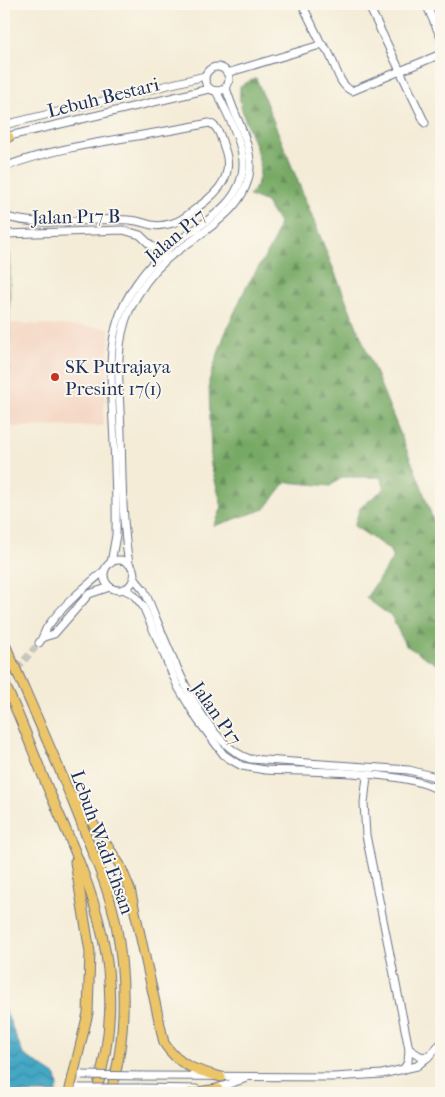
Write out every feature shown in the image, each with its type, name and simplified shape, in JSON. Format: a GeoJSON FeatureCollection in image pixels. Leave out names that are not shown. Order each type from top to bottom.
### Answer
{"type":"FeatureCollection","features":[{"type":"Feature","properties":{"kind":"main road","name":"Lebuh Wadi Ehsan"},"geometry":{"type":"LineString","coordinates":[[4,642],[66,783],[106,887],[116,923],[124,992],[118,1068],[110,1093]]}},
{"type":"Feature","properties":{"kind":"main road","name":"Lebuh Wadi Ehsan"},"geometry":{"type":"LineString","coordinates":[[4,683],[92,892],[109,962],[109,1031],[103,1068],[96,1093]]}},
{"type":"Feature","properties":{"kind":"main road"},"geometry":{"type":"LineString","coordinates":[[66,783],[120,865],[130,889],[164,1043],[174,1058],[199,1071],[221,1077]]}},
{"type":"Feature","properties":{"kind":"main road"},"geometry":{"type":"LineString","coordinates":[[69,1091],[88,1013],[90,952],[80,882],[70,836]]}},
{"type":"Feature","properties":{"kind":"main road"},"geometry":{"type":"LineString","coordinates":[[190,1093],[218,1089]]}},
{"type":"Feature","properties":{"kind":"street"},"geometry":{"type":"LineString","coordinates":[[302,4],[320,43],[327,50],[346,87],[352,91],[441,54]]}},
{"type":"Feature","properties":{"kind":"street"},"geometry":{"type":"LineString","coordinates":[[368,4],[425,123]]}},
{"type":"Feature","properties":{"kind":"street"},"geometry":{"type":"LineString","coordinates":[[426,4],[441,38]]}},
{"type":"Feature","properties":{"kind":"street"},"geometry":{"type":"LineString","coordinates":[[227,73],[229,80],[226,87],[212,90],[204,80],[209,70],[216,67],[227,73],[312,49],[320,43]]}},
{"type":"Feature","properties":{"kind":"street","name":"Lebuh Bestari"},"geometry":{"type":"LineString","coordinates":[[4,125],[205,76]]}},
{"type":"Feature","properties":{"kind":"street","name":"Jalan P17"},"geometry":{"type":"LineString","coordinates":[[129,564],[123,524],[119,370],[121,344],[129,312],[163,258],[234,207],[248,179],[250,164],[247,146],[226,87]]}},
{"type":"Feature","properties":{"kind":"street","name":"Lebuh Bestari"},"geometry":{"type":"LineString","coordinates":[[6,138],[212,90]]}},
{"type":"Feature","properties":{"kind":"street","name":"Jalan P17"},"geometry":{"type":"LineString","coordinates":[[110,563],[116,535],[117,516],[111,360],[112,343],[119,318],[130,294],[163,258],[225,206],[239,184],[242,174],[243,157],[212,90]]}},
{"type":"Feature","properties":{"kind":"street"},"geometry":{"type":"LineString","coordinates":[[4,167],[34,156],[119,137],[209,123],[216,126],[228,159],[228,174],[217,192],[185,217],[174,223],[151,227],[130,220],[23,221],[4,218]]}},
{"type":"Feature","properties":{"kind":"street"},"geometry":{"type":"LineString","coordinates":[[82,220],[82,231]]}},
{"type":"Feature","properties":{"kind":"street","name":"Jalan P17 B"},"geometry":{"type":"LineString","coordinates":[[4,234],[82,231],[133,232],[140,235],[163,258]]}},
{"type":"Feature","properties":{"kind":"street"},"geometry":{"type":"LineString","coordinates":[[120,560],[129,564],[133,576],[131,583],[123,589],[110,587],[89,594],[54,634],[42,640],[47,627],[110,563],[120,560]]}},
{"type":"Feature","properties":{"kind":"street"},"geometry":{"type":"LineString","coordinates":[[104,571],[105,580],[110,587]]}},
{"type":"Feature","properties":{"kind":"street","name":"Jalan P17"},"geometry":{"type":"LineString","coordinates":[[133,576],[144,590],[198,709],[233,751],[250,759],[409,770],[432,776],[441,782]]}},
{"type":"Feature","properties":{"kind":"street","name":"Jalan P17"},"geometry":{"type":"LineString","coordinates":[[123,589],[133,594],[143,606],[187,704],[224,755],[232,761],[254,769],[403,778],[429,784],[441,792]]}},
{"type":"Feature","properties":{"kind":"street"},"geometry":{"type":"LineString","coordinates":[[367,776],[364,804],[366,835],[409,1049],[408,1062],[403,1070]]}},
{"type":"Feature","properties":{"kind":"street"},"geometry":{"type":"LineString","coordinates":[[429,784],[432,776]]}},
{"type":"Feature","properties":{"kind":"street"},"geometry":{"type":"LineString","coordinates":[[73,1075],[248,1078],[334,1077],[382,1074],[417,1066],[428,1058],[441,1043]]}},
{"type":"Feature","properties":{"kind":"street"},"geometry":{"type":"LineString","coordinates":[[409,1049],[420,1056],[428,1058]]}},
{"type":"Feature","properties":{"kind":"street"},"geometry":{"type":"LineString","coordinates":[[69,1091],[139,1088],[218,1089],[248,1078]]}},
{"type":"Feature","properties":{"kind":"shaded area","name":"SK Putrajaya Presint 17(1)"},"geometry":{"type":"Polygon","coordinates":[[[4,252],[10,253],[11,323],[110,328],[103,426],[4,427],[4,252]]]}},
{"type":"Feature","properties":{"kind":"green space"},"geometry":{"type":"Polygon","coordinates":[[[256,78],[421,485],[441,543],[441,667],[405,645],[392,617],[366,598],[393,558],[389,549],[354,526],[360,508],[385,488],[380,477],[343,477],[330,486],[286,482],[265,509],[214,526],[222,507],[211,465],[209,381],[224,336],[246,287],[273,244],[279,223],[265,201],[249,196],[257,185],[260,174],[256,150],[243,113],[240,86],[256,78]]]}},
{"type":"Feature","properties":{"kind":"green space"},"geometry":{"type":"Polygon","coordinates":[[[4,252],[10,253],[9,380],[4,380],[4,252]]]}},
{"type":"Feature","properties":{"kind":"water"},"geometry":{"type":"Polygon","coordinates":[[[4,1007],[23,1054],[56,1076],[58,1086],[56,1093],[4,1093],[4,1007]]]}},
{"type":"Feature","properties":{"kind":"tunnel"},"geometry":{"type":"LineString","coordinates":[[4,684],[39,643]]}},
{"type":"Feature","properties":{"kind":"place","name":"SK Putrajaya Presint 17(1)"},"geometry":{"type":"Point","coordinates":[55,377]}}]}
